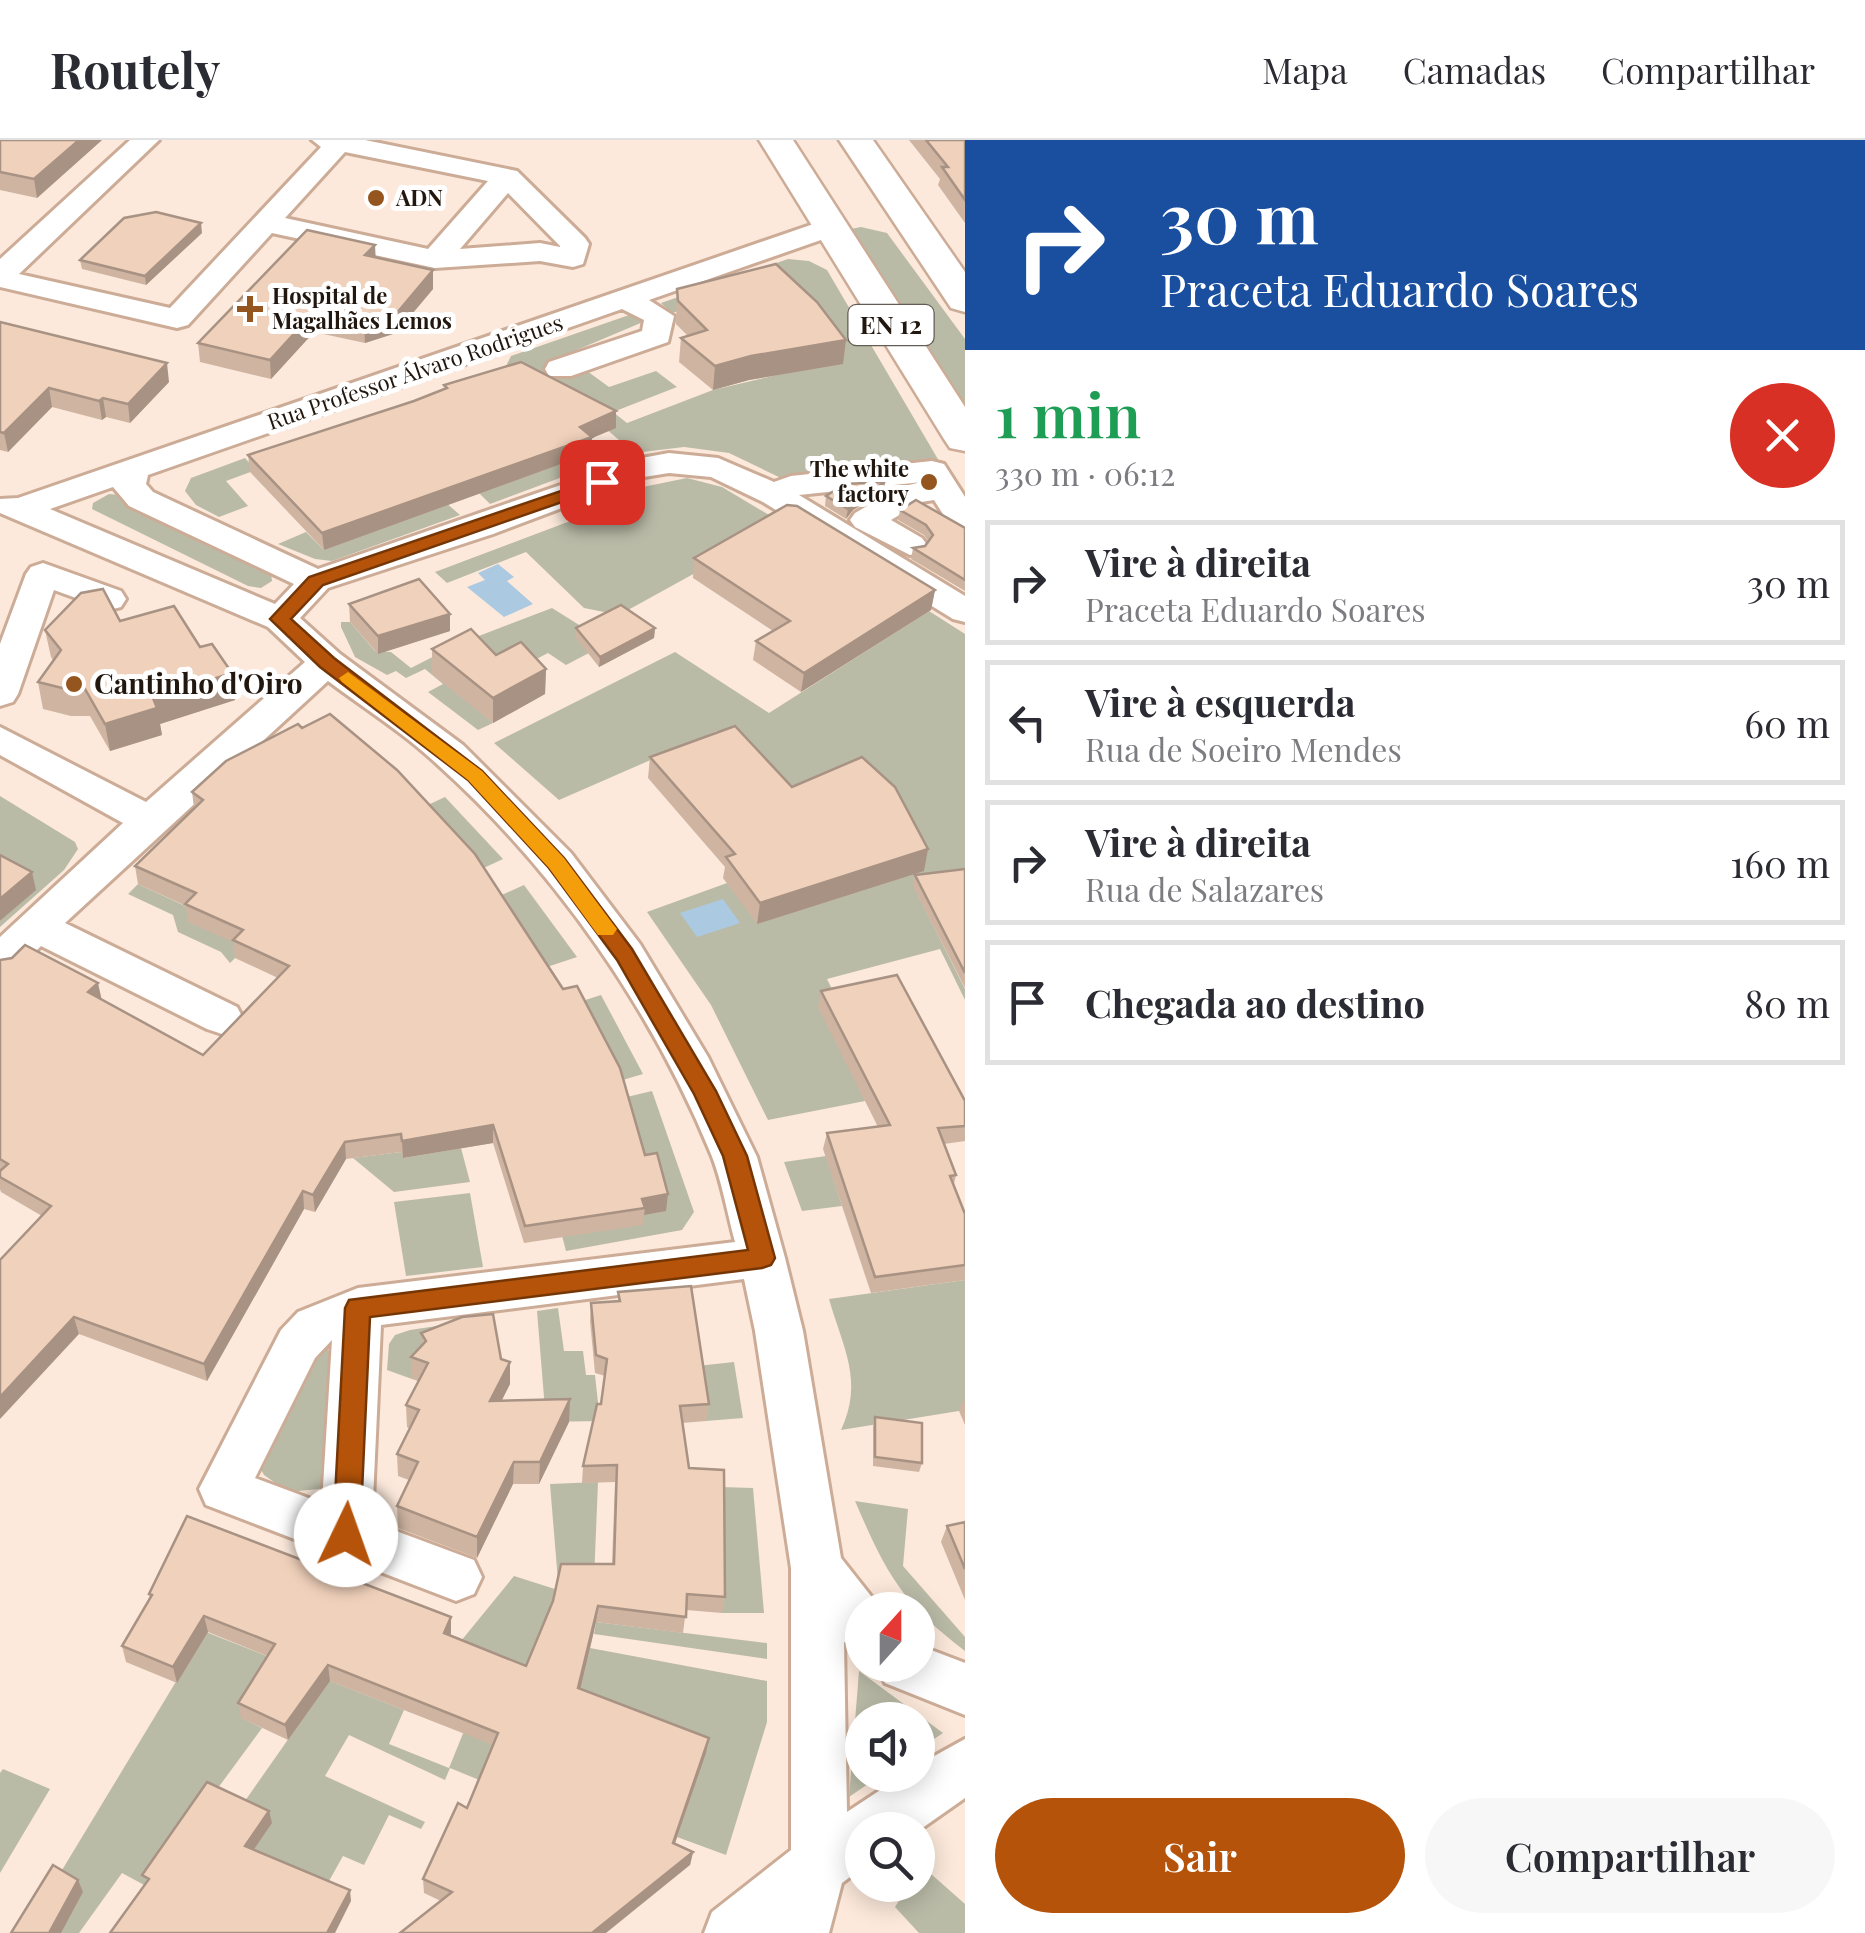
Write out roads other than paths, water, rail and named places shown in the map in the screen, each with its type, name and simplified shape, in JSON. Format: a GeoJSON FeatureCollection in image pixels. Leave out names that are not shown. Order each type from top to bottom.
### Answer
{"type":"FeatureCollection","features":[{"type":"Feature","properties":{"kind":"main road","name":"EN 12"},"geometry":{"type":"LineString","coordinates":[[776,140],[828,228],[965,439]]}},
{"type":"Feature","properties":{"kind":"main road","name":"EN 12"},"geometry":{"type":"LineString","coordinates":[[856,140],[965,300]]}},
{"type":"Feature","properties":{"kind":"main road"},"geometry":{"type":"LineString","coordinates":[[828,228],[853,222],[914,226]]}},
{"type":"Feature","properties":{"kind":"street"},"geometry":{"type":"LineString","coordinates":[[0,277],[146,140]]}},
{"type":"Feature","properties":{"kind":"street"},"geometry":{"type":"LineString","coordinates":[[0,277],[178,318],[266,223],[332,141],[507,177],[576,244],[573,258],[540,252],[435,259],[266,223]]}},
{"type":"Feature","properties":{"kind":"street"},"geometry":{"type":"LineString","coordinates":[[435,259],[507,177]]}},
{"type":"Feature","properties":{"kind":"street","name":"Rua Professor Álvaro Rodrigues"},"geometry":{"type":"LineString","coordinates":[[10,506],[132,471],[828,228]]}},
{"type":"Feature","properties":{"kind":"street"},"geometry":{"type":"LineString","coordinates":[[560,369],[656,336],[658,316],[624,300]]}},
{"type":"Feature","properties":{"kind":"street"},"geometry":{"type":"LineString","coordinates":[[280,619],[316,581],[669,462],[718,468],[965,577]]}},
{"type":"Feature","properties":{"kind":"street"},"geometry":{"type":"LineString","coordinates":[[775,494],[791,486],[846,489],[932,470],[957,511]]}},
{"type":"Feature","properties":{"kind":"street"},"geometry":{"type":"LineString","coordinates":[[132,471],[129,486],[141,499],[221,540],[316,581]]}},
{"type":"Feature","properties":{"kind":"street"},"geometry":{"type":"LineString","coordinates":[[957,511],[912,494],[867,520],[899,545],[965,611]]}},
{"type":"Feature","properties":{"kind":"street"},"geometry":{"type":"LineString","coordinates":[[10,506],[280,619],[327,662],[475,776],[557,863],[616,943],[693,1069],[735,1156],[762,1258],[779,1332],[818,1568],[841,1848],[800,1933]]}},
{"type":"Feature","properties":{"kind":"street"},"geometry":{"type":"LineString","coordinates":[[899,545],[957,511]]}},
{"type":"Feature","properties":{"kind":"street"},"geometry":{"type":"LineString","coordinates":[[0,694],[44,574],[109,599]]}},
{"type":"Feature","properties":{"kind":"street"},"geometry":{"type":"LineString","coordinates":[[0,962],[148,821],[327,662]]}},
{"type":"Feature","properties":{"kind":"street"},"geometry":{"type":"LineString","coordinates":[[0,739],[148,821]]}},
{"type":"Feature","properties":{"kind":"street"},"geometry":{"type":"LineString","coordinates":[[37,927],[222,1018]]}},
{"type":"Feature","properties":{"kind":"street"},"geometry":{"type":"LineString","coordinates":[[456,1576],[224,1489],[298,1344],[316,1326],[358,1308],[762,1258]]}},
{"type":"Feature","properties":{"kind":"street"},"geometry":{"type":"LineString","coordinates":[[346,1535],[358,1308]]}},
{"type":"Feature","properties":{"kind":"street"},"geometry":{"type":"LineString","coordinates":[[818,1568],[845,1602]]}},
{"type":"Feature","properties":{"kind":"street"},"geometry":{"type":"LineString","coordinates":[[935,1677],[965,1688]]}},
{"type":"Feature","properties":{"kind":"street"},"geometry":{"type":"LineString","coordinates":[[896,1812],[965,1766]]}},
{"type":"Feature","properties":{"kind":"street"},"geometry":{"type":"LineString","coordinates":[[733,1933],[841,1848]]}},
{"type":"Feature","properties":{"kind":"water"},"geometry":{"type":"Polygon","coordinates":[[[498,564],[514,577],[507,581],[533,604],[504,617],[467,587],[485,580],[478,573],[498,564]]]}},
{"type":"Feature","properties":{"kind":"water"},"geometry":{"type":"Polygon","coordinates":[[[723,899],[740,923],[697,937],[680,913],[723,899]]]}},
{"type":"Feature","properties":{"kind":"place","name":"ADN"},"geometry":{"type":"Point","coordinates":[376,198]}},
{"type":"Feature","properties":{"kind":"place","name":"Hospital de Magalhães Lemos"},"geometry":{"type":"Point","coordinates":[250,309]}},
{"type":"Feature","properties":{"kind":"place","name":"The white factory"},"geometry":{"type":"Point","coordinates":[929,482]}},
{"type":"Feature","properties":{"kind":"place","name":"Cantinho d'Oiro"},"geometry":{"type":"Point","coordinates":[74,684]}}]}
